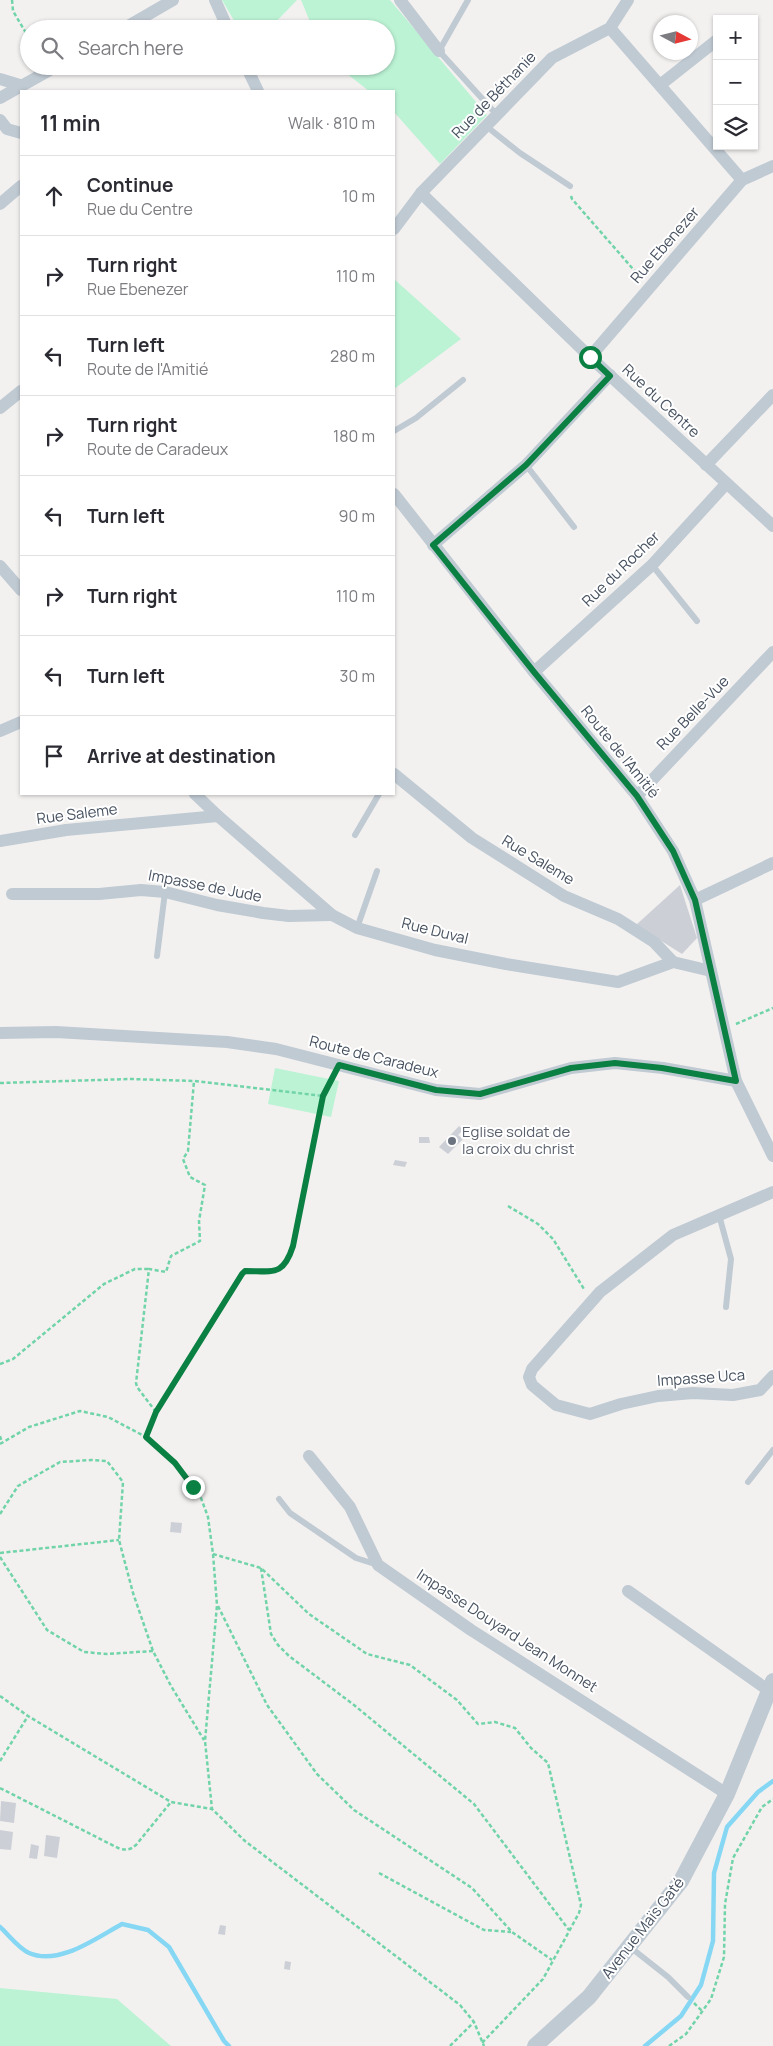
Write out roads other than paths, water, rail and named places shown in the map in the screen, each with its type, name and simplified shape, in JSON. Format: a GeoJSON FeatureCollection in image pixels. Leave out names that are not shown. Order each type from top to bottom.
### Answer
{"type":"FeatureCollection","features":[{"type":"Feature","properties":{"kind":"street"},"geometry":{"type":"LineString","coordinates":[[139,20],[173,0]]}},
{"type":"Feature","properties":{"kind":"street"},"geometry":{"type":"LineString","coordinates":[[215,0],[224,20]]}},
{"type":"Feature","properties":{"kind":"street"},"geometry":{"type":"LineString","coordinates":[[400,0],[439,51]]}},
{"type":"Feature","properties":{"kind":"street","name":"Rue de Béthanie"},"geometry":{"type":"LineString","coordinates":[[395,228],[421,193],[552,58],[610,28],[628,0]]}},
{"type":"Feature","properties":{"kind":"street"},"geometry":{"type":"LineString","coordinates":[[610,28],[742,180]]}},
{"type":"Feature","properties":{"kind":"street"},"geometry":{"type":"LineString","coordinates":[[660,85],[713,43]]}},
{"type":"Feature","properties":{"kind":"street"},"geometry":{"type":"LineString","coordinates":[[0,98],[39,75]]}},
{"type":"Feature","properties":{"kind":"street"},"geometry":{"type":"LineString","coordinates":[[250,75],[258,90]]}},
{"type":"Feature","properties":{"kind":"street"},"geometry":{"type":"LineString","coordinates":[[0,79],[20,85]]}},
{"type":"Feature","properties":{"kind":"street"},"geometry":{"type":"LineString","coordinates":[[0,120],[7,128],[20,133]]}},
{"type":"Feature","properties":{"kind":"street","name":"Rue Ebenezer"},"geometry":{"type":"LineString","coordinates":[[590,357],[742,180],[773,166]]}},
{"type":"Feature","properties":{"kind":"street"},"geometry":{"type":"LineString","coordinates":[[0,204],[20,187]]}},
{"type":"Feature","properties":{"kind":"street","name":"Rue du Centre"},"geometry":{"type":"LineString","coordinates":[[421,193],[610,376],[773,526]]}},
{"type":"Feature","properties":{"kind":"street"},"geometry":{"type":"LineString","coordinates":[[433,545],[526,465],[610,376]]}},
{"type":"Feature","properties":{"kind":"street"},"geometry":{"type":"LineString","coordinates":[[0,408],[20,392]]}},
{"type":"Feature","properties":{"kind":"street"},"geometry":{"type":"LineString","coordinates":[[706,465],[773,395]]}},
{"type":"Feature","properties":{"kind":"street","name":"Rue du Rocher"},"geometry":{"type":"LineString","coordinates":[[534,672],[652,565],[726,484]]}},
{"type":"Feature","properties":{"kind":"street","name":"Route de l'Amitié"},"geometry":{"type":"LineString","coordinates":[[395,495],[534,672],[637,796],[673,851],[695,900],[726,1029],[736,1081],[773,1156]]}},
{"type":"Feature","properties":{"kind":"street"},"geometry":{"type":"LineString","coordinates":[[0,566],[20,589]]}},
{"type":"Feature","properties":{"kind":"street","name":"Rue Belle-Vue"},"geometry":{"type":"LineString","coordinates":[[637,796],[773,652]]}},
{"type":"Feature","properties":{"kind":"street"},"geometry":{"type":"LineString","coordinates":[[0,731],[20,722]]}},
{"type":"Feature","properties":{"kind":"street","name":"Rue Saleme"},"geometry":{"type":"LineString","coordinates":[[395,775],[472,838],[564,896],[618,919],[654,942],[673,962]]}},
{"type":"Feature","properties":{"kind":"street","name":"Rue Duval"},"geometry":{"type":"LineString","coordinates":[[196,795],[332,915],[357,928],[435,950],[506,964],[618,982],[673,962]]}},
{"type":"Feature","properties":{"kind":"street","name":"Rue Saleme"},"geometry":{"type":"LineString","coordinates":[[0,841],[66,830],[218,816]]}},
{"type":"Feature","properties":{"kind":"street"},"geometry":{"type":"LineString","coordinates":[[695,900],[773,863]]}},
{"type":"Feature","properties":{"kind":"street","name":"Impasse de Jude"},"geometry":{"type":"LineString","coordinates":[[12,894],[99,894],[141,890],[165,892],[217,905],[263,913],[289,916],[332,915]]}},
{"type":"Feature","properties":{"kind":"street"},"geometry":{"type":"LineString","coordinates":[[673,962],[711,971]]}},
{"type":"Feature","properties":{"kind":"street","name":"Route de Caradeux"},"geometry":{"type":"LineString","coordinates":[[0,1033],[56,1032],[227,1042],[276,1049],[436,1090],[480,1094],[571,1068],[615,1063],[662,1068],[736,1081]]}},
{"type":"Feature","properties":{"kind":"street"},"geometry":{"type":"LineString","coordinates":[[719,1214],[773,1192]]}},
{"type":"Feature","properties":{"kind":"street","name":"Impasse Uca"},"geometry":{"type":"LineString","coordinates":[[719,1214],[673,1235],[592,1300],[532,1370],[529,1377],[532,1385],[556,1405],[590,1414],[621,1404],[658,1396],[693,1393],[733,1395],[760,1390],[773,1376]]}},
{"type":"Feature","properties":{"kind":"street","name":"Impasse Douyard Jean Monnet"},"geometry":{"type":"LineString","coordinates":[[308,1456],[350,1507],[378,1565],[471,1630],[727,1794]]}},
{"type":"Feature","properties":{"kind":"street"},"geometry":{"type":"LineString","coordinates":[[628,1592],[770,1686]]}},
{"type":"Feature","properties":{"kind":"street","name":"Avenue Maïs Gaté"},"geometry":{"type":"LineString","coordinates":[[536,2046],[589,1997],[681,1880],[727,1794],[770,1686]]}},
{"type":"Feature","properties":{"kind":"lane"},"geometry":{"type":"LineString","coordinates":[[468,0],[439,51],[497,115]]}},
{"type":"Feature","properties":{"kind":"lane"},"geometry":{"type":"LineString","coordinates":[[486,126],[520,153],[570,186]]}},
{"type":"Feature","properties":{"kind":"lane"},"geometry":{"type":"LineString","coordinates":[[395,430],[416,418],[463,380]]}},
{"type":"Feature","properties":{"kind":"lane"},"geometry":{"type":"LineString","coordinates":[[526,465],[574,527]]}},
{"type":"Feature","properties":{"kind":"lane"},"geometry":{"type":"LineString","coordinates":[[652,565],[697,621]]}},
{"type":"Feature","properties":{"kind":"lane"},"geometry":{"type":"LineString","coordinates":[[355,835],[378,795]]}},
{"type":"Feature","properties":{"kind":"lane"},"geometry":{"type":"LineString","coordinates":[[357,928],[377,871]]}},
{"type":"Feature","properties":{"kind":"lane"},"geometry":{"type":"LineString","coordinates":[[157,956],[165,892]]}},
{"type":"Feature","properties":{"kind":"lane"},"geometry":{"type":"LineString","coordinates":[[719,1214],[731,1259],[726,1307]]}},
{"type":"Feature","properties":{"kind":"lane"},"geometry":{"type":"LineString","coordinates":[[748,1482],[773,1450]]}},
{"type":"Feature","properties":{"kind":"lane"},"geometry":{"type":"LineString","coordinates":[[279,1499],[290,1513],[356,1558],[378,1565]]}},
{"type":"Feature","properties":{"kind":"lane"},"geometry":{"type":"LineString","coordinates":[[629,1946],[668,1976],[688,1997]]}},
{"type":"Feature","properties":{"kind":"waterway"},"geometry":{"type":"LineString","coordinates":[[645,2046],[681,2016],[701,1985],[713,1941],[714,1873],[727,1827],[758,1792],[773,1781]]}},
{"type":"Feature","properties":{"kind":"waterway"},"geometry":{"type":"LineString","coordinates":[[0,1927],[25,1951],[41,1956],[53,1956],[77,1949],[122,1924],[148,1930],[169,1947],[224,2041],[229,2046]]}},
{"type":"Feature","properties":{"kind":"place","name":"Eglise soldat de la croix du christ"},"geometry":{"type":"Point","coordinates":[452,1141]}}]}
